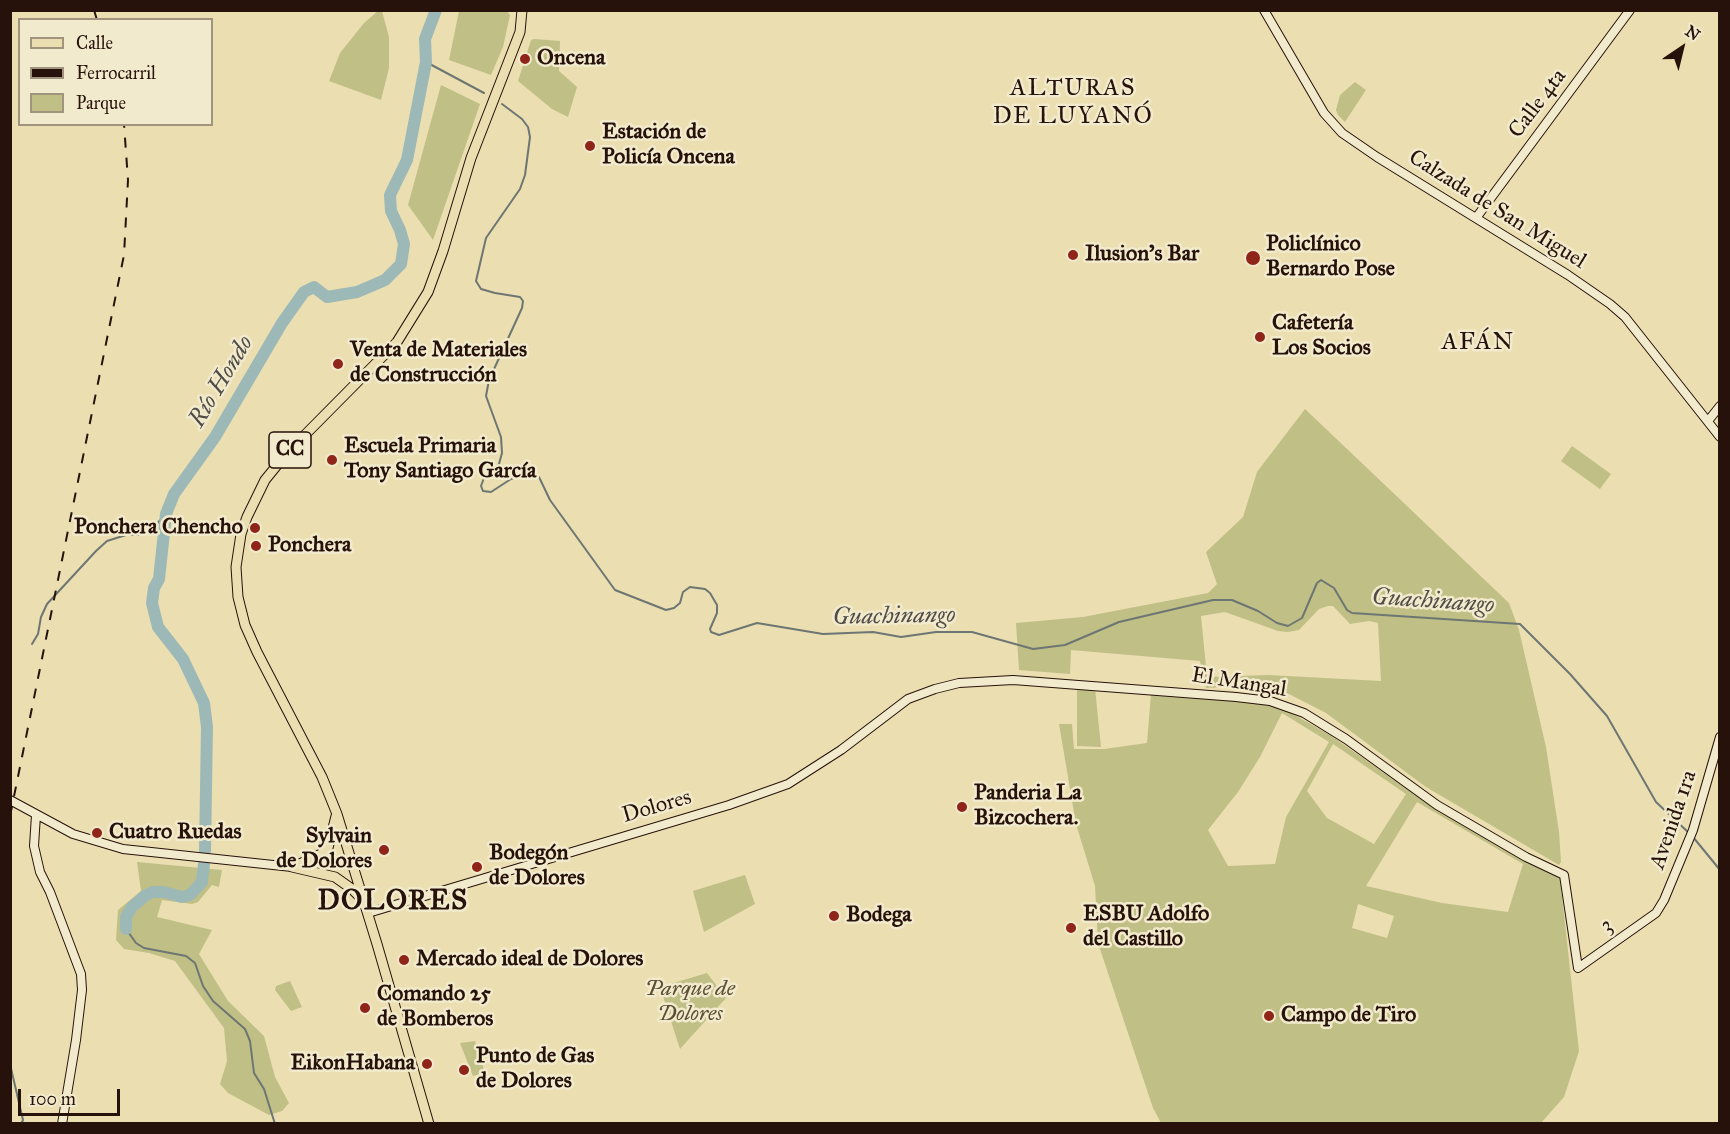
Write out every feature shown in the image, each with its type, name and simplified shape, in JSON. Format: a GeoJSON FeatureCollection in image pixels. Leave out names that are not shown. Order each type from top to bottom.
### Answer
{"type":"FeatureCollection","features":[{"type":"Feature","properties":{"kind":"main road","name":"CC"},"geometry":{"type":"LineString","coordinates":[[429,1124],[337,814],[322,777],[245,625],[236,579],[241,534],[251,505],[265,480],[287,453],[397,342],[428,292],[488,111],[520,32],[522,10]]}},
{"type":"Feature","properties":{"kind":"main road"},"geometry":{"type":"LineString","coordinates":[[292,867],[321,854],[328,848],[337,814]]}},
{"type":"Feature","properties":{"kind":"main road"},"geometry":{"type":"LineString","coordinates":[[292,867],[334,877],[352,889],[364,901]]}},
{"type":"Feature","properties":{"kind":"street","name":"Calzada de San Miguel"},"geometry":{"type":"LineString","coordinates":[[1264,10],[1324,113],[1342,133],[1377,157],[1582,283],[1610,304],[1625,317],[1719,437]]}},
{"type":"Feature","properties":{"kind":"street","name":"Calle 4ta"},"geometry":{"type":"LineString","coordinates":[[1476,218],[1630,10]]}},
{"type":"Feature","properties":{"kind":"street"},"geometry":{"type":"LineString","coordinates":[[1708,421],[1719,406]]}},
{"type":"Feature","properties":{"kind":"street","name":"El Mangal"},"geometry":{"type":"LineString","coordinates":[[934,689],[959,683],[1013,680],[1270,701],[1304,713],[1346,739],[1437,805],[1526,857],[1564,876],[1578,968]]}},
{"type":"Feature","properties":{"kind":"street","name":"Dolores"},"geometry":{"type":"LineString","coordinates":[[368,913],[729,805],[788,784],[841,750],[908,699],[934,689]]}},
{"type":"Feature","properties":{"kind":"street","name":"Avenida 1ra"},"geometry":{"type":"LineString","coordinates":[[1656,913],[1664,900],[1693,830],[1719,737]]}},
{"type":"Feature","properties":{"kind":"street"},"geometry":{"type":"LineString","coordinates":[[10,800],[74,834],[123,849],[292,867],[351,858]]}},
{"type":"Feature","properties":{"kind":"street"},"geometry":{"type":"LineString","coordinates":[[36,815],[34,846],[40,872],[54,902],[81,974],[82,990],[76,1040],[62,1124]]}},
{"type":"Feature","properties":{"kind":"street","name":"3"},"geometry":{"type":"LineString","coordinates":[[1578,968],[1656,913]]}},
{"type":"Feature","properties":{"kind":"green space"},"geometry":{"type":"Polygon","coordinates":[[[378,11],[382,11],[389,37],[389,68],[381,100],[329,81],[340,53],[364,23],[378,11]]]}},
{"type":"Feature","properties":{"kind":"green space"},"geometry":{"type":"Polygon","coordinates":[[[459,11],[507,11],[510,15],[503,47],[491,75],[449,60],[459,11]]]}},
{"type":"Feature","properties":{"kind":"green space"},"geometry":{"type":"Polygon","coordinates":[[[531,40],[560,41],[559,71],[577,87],[568,117],[552,109],[518,81],[531,40]]]}},
{"type":"Feature","properties":{"kind":"green space"},"geometry":{"type":"Polygon","coordinates":[[[1355,82],[1366,90],[1345,122],[1336,110],[1340,95],[1355,82]]]}},
{"type":"Feature","properties":{"kind":"green space"},"geometry":{"type":"Polygon","coordinates":[[[441,85],[480,104],[433,240],[408,205],[441,85]]]}},
{"type":"Feature","properties":{"kind":"green space"},"geometry":{"type":"Polygon","coordinates":[[[1305,409],[1509,603],[1519,630],[1546,747],[1559,832],[1561,862],[1559,865],[1426,787],[1326,713],[1289,694],[1251,686],[1206,688],[1200,661],[1071,650],[1070,674],[1019,670],[1016,623],[1083,617],[1208,593],[1217,584],[1206,552],[1243,517],[1257,472],[1305,409]],[[1333,606],[1319,609],[1299,630],[1288,632],[1278,631],[1225,612],[1201,616],[1207,677],[1268,675],[1381,681],[1378,623],[1369,621],[1350,624],[1333,606]]]}},
{"type":"Feature","properties":{"kind":"green space"},"geometry":{"type":"Polygon","coordinates":[[[1572,446],[1611,474],[1600,489],[1561,461],[1572,446]]]}},
{"type":"Feature","properties":{"kind":"green space"},"geometry":{"type":"Polygon","coordinates":[[[1077,686],[1095,688],[1101,747],[1077,746],[1077,686]]]}},
{"type":"Feature","properties":{"kind":"green space"},"geometry":{"type":"Polygon","coordinates":[[[1151,694],[1237,697],[1284,709],[1330,735],[1437,810],[1560,878],[1579,1051],[1564,1097],[1541,1123],[1161,1123],[1153,1108],[1098,943],[1095,886],[1076,824],[1059,724],[1072,724],[1074,749],[1104,749],[1147,743],[1151,694]],[[1282,713],[1260,757],[1238,792],[1208,830],[1228,866],[1275,864],[1286,817],[1329,742],[1282,713]],[[1333,744],[1307,791],[1327,818],[1374,844],[1406,794],[1333,744]],[[1417,802],[1366,886],[1442,903],[1508,912],[1523,864],[1417,802]],[[1358,904],[1352,928],[1387,938],[1394,916],[1358,904]]]}},
{"type":"Feature","properties":{"kind":"green space"},"geometry":{"type":"Polygon","coordinates":[[[137,862],[222,870],[219,887],[212,885],[198,902],[192,904],[162,900],[157,917],[212,930],[199,954],[228,1001],[264,1036],[275,1077],[289,1103],[282,1111],[269,1115],[228,1093],[220,1084],[227,1061],[224,1028],[175,961],[149,953],[124,949],[116,940],[118,910],[141,891],[137,862]]]}},
{"type":"Feature","properties":{"kind":"green space"},"geometry":{"type":"Polygon","coordinates":[[[745,875],[755,904],[704,932],[693,891],[745,875]]]}},
{"type":"Feature","properties":{"kind":"green space","name":"Parque de Dolores"},"geometry":{"type":"Polygon","coordinates":[[[707,973],[726,998],[680,1049],[660,987],[707,973]]]}},
{"type":"Feature","properties":{"kind":"green space"},"geometry":{"type":"Polygon","coordinates":[[[290,981],[302,1007],[291,1011],[275,990],[276,986],[290,981]]]}},
{"type":"Feature","properties":{"kind":"green space"},"geometry":{"type":"Polygon","coordinates":[[[475,1041],[485,1073],[473,1076],[460,1043],[475,1041]]]}},
{"type":"Feature","properties":{"kind":"waterway","name":"Río Hondo"},"geometry":{"type":"LineString","coordinates":[[205,851],[207,727],[204,703],[183,659],[158,627],[152,603],[154,588],[159,579],[166,514],[174,494],[215,437],[282,323],[304,292],[314,287],[327,297],[357,292],[385,280],[401,264],[404,244],[391,211],[390,195],[407,160],[426,62],[425,39],[436,10]]}},
{"type":"Feature","properties":{"kind":"waterway","name":"Guachinango"},"geometry":{"type":"LineString","coordinates":[[426,62],[484,93]]}},
{"type":"Feature","properties":{"kind":"waterway","name":"Guachinango"},"geometry":{"type":"LineString","coordinates":[[502,104],[522,119],[528,127],[530,137],[525,175],[520,189],[486,238],[476,281],[481,289],[520,297],[523,301],[522,308],[489,380],[486,396],[501,437],[502,453],[499,464],[492,473],[484,478],[481,486],[483,491],[491,492],[511,479],[528,472],[534,473],[539,477],[550,500],[615,590],[666,610],[680,603],[683,592],[690,587],[705,589],[717,605],[717,613],[710,629],[711,632],[719,635],[757,623],[823,634],[873,632],[901,637],[936,632],[972,632],[1033,649],[1065,645],[1119,622],[1213,600],[1232,600],[1258,611],[1277,623],[1288,626],[1302,618],[1317,583],[1321,580],[1334,588],[1347,610],[1352,613],[1520,624],[1570,674],[1607,716],[1656,802],[1689,833]]}},
{"type":"Feature","properties":{"kind":"waterway"},"geometry":{"type":"LineString","coordinates":[[32,644],[38,634],[41,617],[47,604],[96,551],[107,541],[151,530],[166,514]]}},
{"type":"Feature","properties":{"kind":"waterway","name":"Guachinango"},"geometry":{"type":"LineString","coordinates":[[1693,837],[1720,870]]}},
{"type":"Feature","properties":{"kind":"waterway","name":"Río Hondo"},"geometry":{"type":"LineString","coordinates":[[126,929],[126,917],[132,907],[146,895],[153,892],[164,892],[182,897],[190,895],[202,882],[204,864]]}},
{"type":"Feature","properties":{"kind":"waterway","name":"Río Hondo"},"geometry":{"type":"LineString","coordinates":[[126,929],[136,943],[144,948],[186,956],[195,963],[203,986],[213,1001],[245,1029],[250,1041],[254,1073],[264,1089],[275,1124]]}},
{"type":"Feature","properties":{"kind":"waterway"},"geometry":{"type":"LineString","coordinates":[[10,1064],[23,1120],[21,1124]]}},
{"type":"Feature","properties":{"kind":"railway"},"geometry":{"type":"LineString","coordinates":[[94,10],[96,18]]}},
{"type":"Feature","properties":{"kind":"railway"},"geometry":{"type":"LineString","coordinates":[[10,816],[124,255],[128,180],[124,126]]}},
{"type":"Feature","properties":{"kind":"place","name":"Oncena"},"geometry":{"type":"Point","coordinates":[525,59]}},
{"type":"Feature","properties":{"kind":"place","name":"Estación de Policía Oncena"},"geometry":{"type":"Point","coordinates":[590,146]}},
{"type":"Feature","properties":{"kind":"place","name":"Ilusion's Bar"},"geometry":{"type":"Point","coordinates":[1073,255]}},
{"type":"Feature","properties":{"kind":"place","name":"Policlínico Bernardo Pose"},"geometry":{"type":"Point","coordinates":[1253,258]}},
{"type":"Feature","properties":{"kind":"place","name":"Cafetería Los Socios"},"geometry":{"type":"Point","coordinates":[1260,337]}},
{"type":"Feature","properties":{"kind":"place","name":"Venta de Materiales de Construcción"},"geometry":{"type":"Point","coordinates":[338,364]}},
{"type":"Feature","properties":{"kind":"place","name":"Escuela Primaria Tony Santiago García"},"geometry":{"type":"Point","coordinates":[332,460]}},
{"type":"Feature","properties":{"kind":"place","name":"Ponchera Chencho"},"geometry":{"type":"Point","coordinates":[255,528]}},
{"type":"Feature","properties":{"kind":"place","name":"Ponchera"},"geometry":{"type":"Point","coordinates":[256,546]}},
{"type":"Feature","properties":{"kind":"place","name":"Panderia La Bizcochera."},"geometry":{"type":"Point","coordinates":[962,807]}},
{"type":"Feature","properties":{"kind":"place","name":"Cuatro Ruedas"},"geometry":{"type":"Point","coordinates":[97,833]}},
{"type":"Feature","properties":{"kind":"place","name":"Sylvain de Dolores"},"geometry":{"type":"Point","coordinates":[384,850]}},
{"type":"Feature","properties":{"kind":"place","name":"Bodegón de Dolores"},"geometry":{"type":"Point","coordinates":[477,867]}},
{"type":"Feature","properties":{"kind":"place","name":"Bodega"},"geometry":{"type":"Point","coordinates":[834,916]}},
{"type":"Feature","properties":{"kind":"place","name":"ESBU Adolfo del Castillo"},"geometry":{"type":"Point","coordinates":[1071,928]}},
{"type":"Feature","properties":{"kind":"place","name":"Mercado ideal de Dolores"},"geometry":{"type":"Point","coordinates":[404,960]}},
{"type":"Feature","properties":{"kind":"place","name":"Comando 25 de Bomberos"},"geometry":{"type":"Point","coordinates":[365,1008]}},
{"type":"Feature","properties":{"kind":"place","name":"Campo de Tiro"},"geometry":{"type":"Point","coordinates":[1269,1016]}},
{"type":"Feature","properties":{"kind":"place","name":"EikonHabana"},"geometry":{"type":"Point","coordinates":[427,1064]}},
{"type":"Feature","properties":{"kind":"place","name":"Punto de Gas de Dolores"},"geometry":{"type":"Point","coordinates":[464,1070]}},
{"type":"Feature","properties":{"kind":"district","name":"ALTURAS DE LUYANÓ"},"geometry":{"type":"Point","coordinates":[1073,103]}},
{"type":"Feature","properties":{"kind":"district","name":"AFÁN"},"geometry":{"type":"Point","coordinates":[1478,343]}},
{"type":"Feature","properties":{"kind":"district","name":"DOLORES"},"geometry":{"type":"Point","coordinates":[393,902]}}]}
